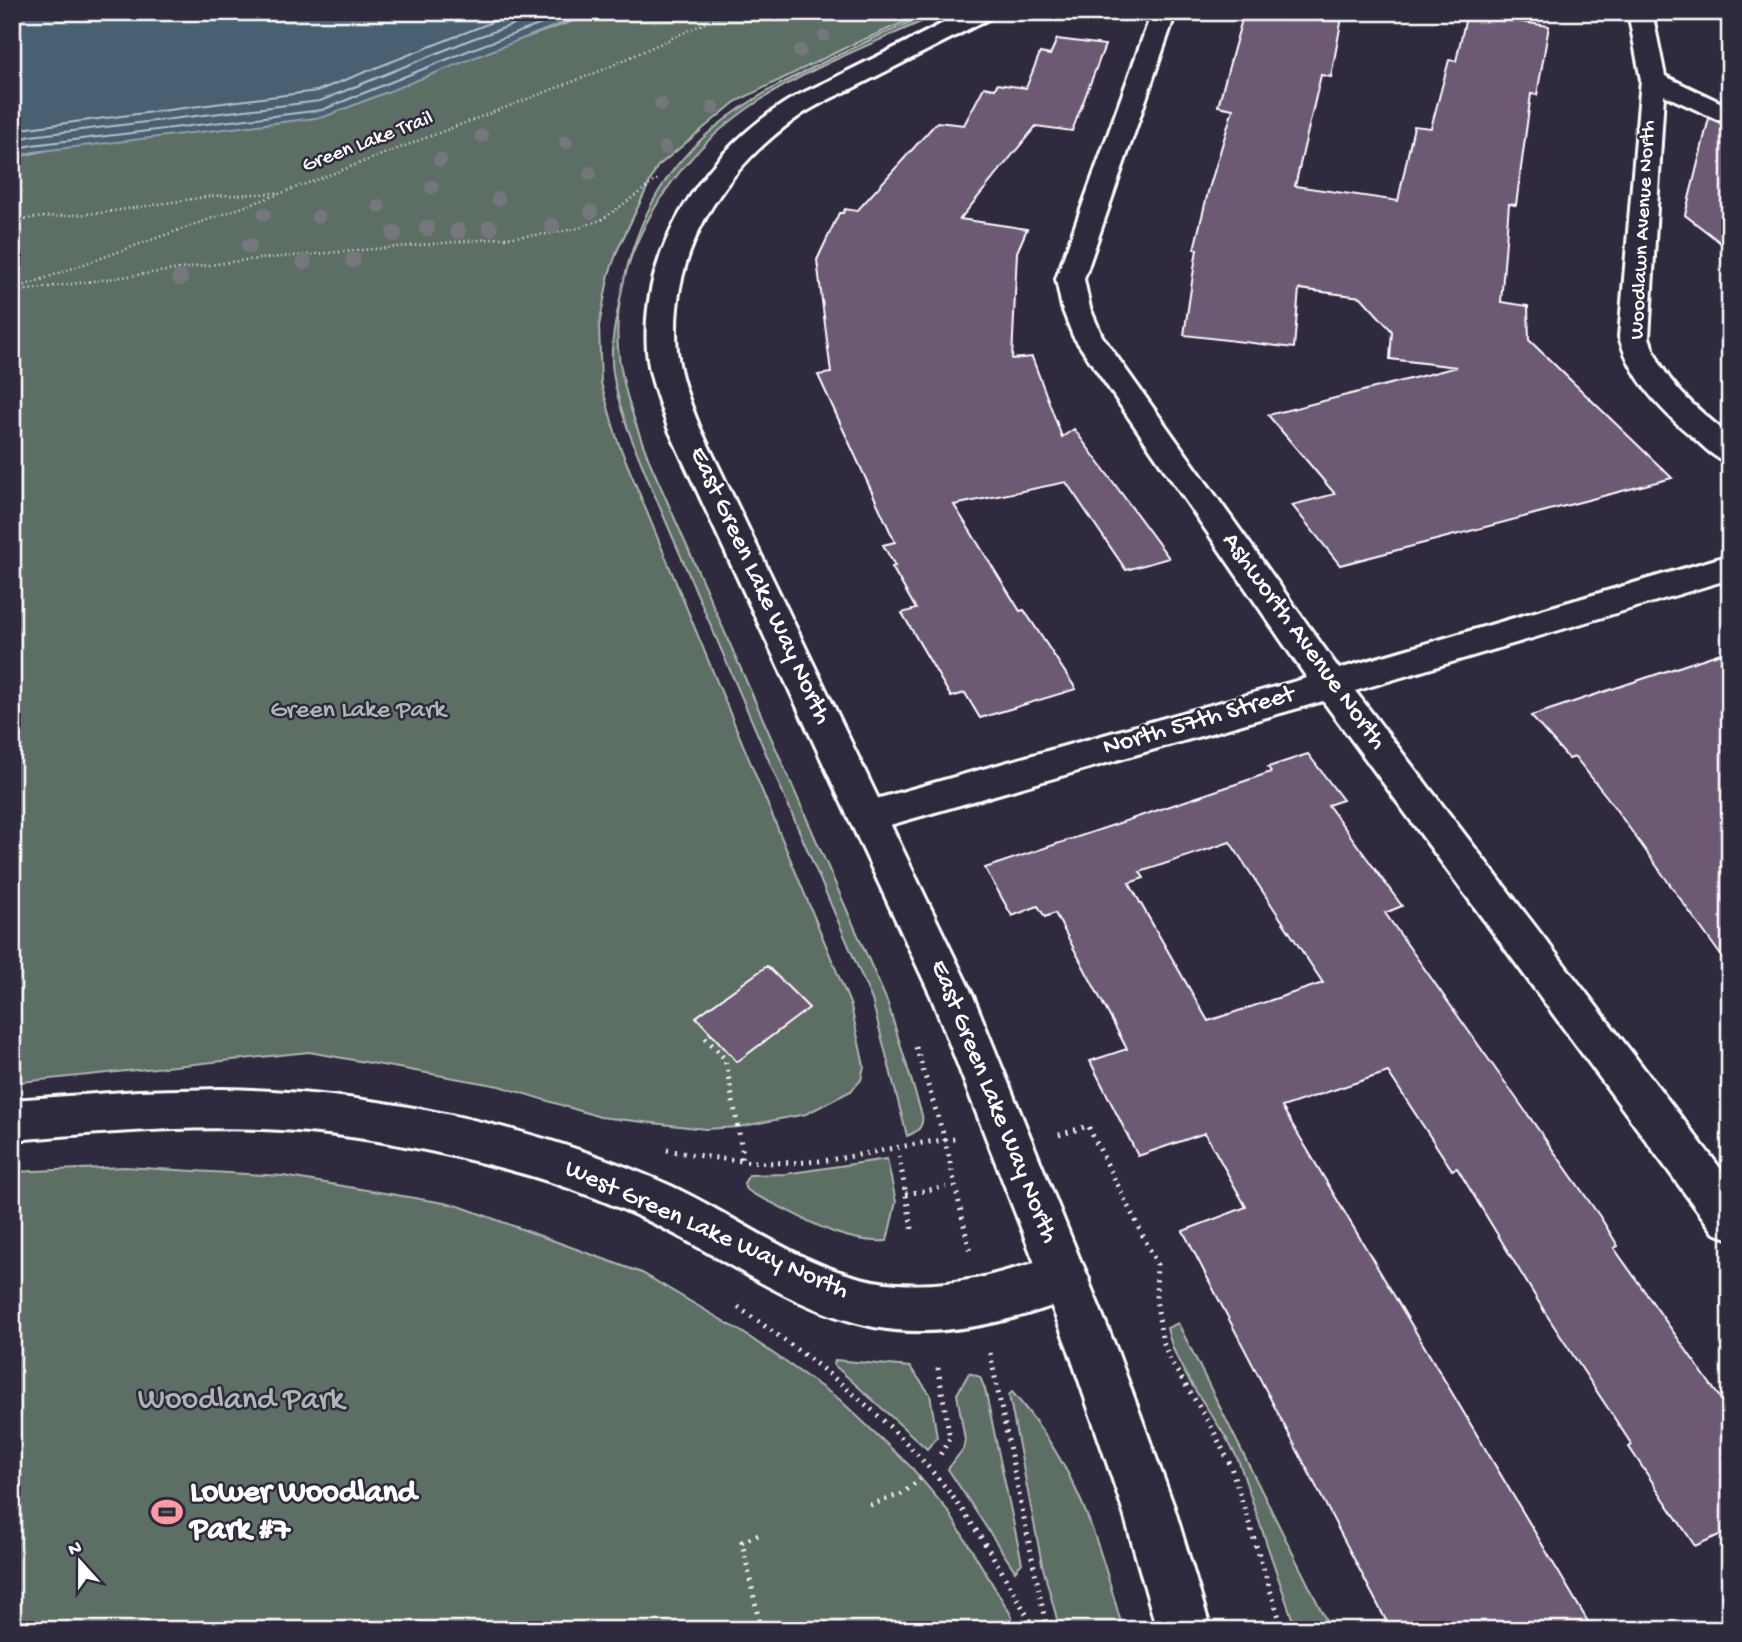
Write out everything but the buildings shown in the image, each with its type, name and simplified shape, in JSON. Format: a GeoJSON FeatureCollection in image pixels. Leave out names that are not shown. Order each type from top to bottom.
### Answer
{"type":"FeatureCollection","features":[{"type":"Feature","properties":{"kind":"street","name":"East Green Lake Way North"},"geometry":{"type":"LineString","coordinates":[[984,12],[818,95],[766,128],[745,146],[708,187],[674,252],[663,299],[662,349],[666,376],[681,419],[952,996],[1065,1279],[1148,1507],[1184,1630]]}},
{"type":"Feature","properties":{"kind":"street","name":"Ashworth Avenue North"},"geometry":{"type":"LineString","coordinates":[[1164,12],[1070,279],[1076,308],[1088,336],[1331,685],[1730,1218]]}},
{"type":"Feature","properties":{"kind":"street","name":"Woodlawn Avenue North"},"geometry":{"type":"LineString","coordinates":[[1640,12],[1653,79],[1634,337],[1637,351],[1653,381],[1730,453]]}},
{"type":"Feature","properties":{"kind":"street"},"geometry":{"type":"LineString","coordinates":[[1653,79],[1730,117]]}},
{"type":"Feature","properties":{"kind":"street","name":"North 57th Street"},"geometry":{"type":"LineString","coordinates":[[869,816],[1331,685],[1730,567]]}},
{"type":"Feature","properties":{"kind":"street","name":"West Green Lake Way North"},"geometry":{"type":"LineString","coordinates":[[12,1120],[175,1110],[261,1110],[349,1116],[507,1149],[566,1168],[696,1221],[755,1256],[830,1291],[877,1304],[928,1308],[980,1302],[1065,1279]]}},
{"type":"Feature","properties":{"kind":"path","name":"Green Lake Trail"},"geometry":{"type":"LineString","coordinates":[[12,291],[282,193],[598,72],[729,12]]}},
{"type":"Feature","properties":{"kind":"path"},"geometry":{"type":"LineString","coordinates":[[12,291],[246,260],[548,234],[579,228],[603,219],[658,180]]}},
{"type":"Feature","properties":{"kind":"path"},"geometry":{"type":"LineString","coordinates":[[12,223],[32,218],[100,213],[212,196],[282,193]]}},
{"type":"Feature","properties":{"kind":"path"},"geometry":{"type":"LineString","coordinates":[[711,1033],[705,1037],[725,1059],[742,1149],[741,1162]]}},
{"type":"Feature","properties":{"kind":"path"},"geometry":{"type":"LineString","coordinates":[[1066,1134],[1088,1126],[1157,1264],[1156,1298],[1162,1338],[1170,1360],[1210,1424],[1230,1464],[1283,1630]]}},
{"type":"Feature","properties":{"kind":"path"},"geometry":{"type":"LineString","coordinates":[[660,1148],[741,1162],[785,1164],[829,1160],[944,1140],[962,1211]]}},
{"type":"Feature","properties":{"kind":"path"},"geometry":{"type":"LineString","coordinates":[[899,1156],[913,1234]]}},
{"type":"Feature","properties":{"kind":"path"},"geometry":{"type":"LineString","coordinates":[[906,1194],[946,1187]]}},
{"type":"Feature","properties":{"kind":"path"},"geometry":{"type":"LineString","coordinates":[[728,1301],[797,1349],[849,1392],[929,1468],[962,1511],[1035,1630]]}},
{"type":"Feature","properties":{"kind":"path"},"geometry":{"type":"LineString","coordinates":[[937,1458],[950,1438],[938,1368]]}},
{"type":"Feature","properties":{"kind":"path"},"geometry":{"type":"LineString","coordinates":[[995,1379],[1047,1630]]}},
{"type":"Feature","properties":{"kind":"path"},"geometry":{"type":"LineString","coordinates":[[870,1506],[902,1494],[919,1479]]}},
{"type":"Feature","properties":{"kind":"path"},"geometry":{"type":"LineString","coordinates":[[758,1535],[742,1542],[761,1630]]}},
{"type":"Feature","properties":{"kind":"green space","name":"Green Lake Park"},"geometry":{"type":"Polygon","coordinates":[[[590,12],[943,12],[793,81],[747,109],[720,130],[672,182],[652,212],[636,244],[625,277],[641,227],[655,198],[672,172],[715,127],[773,88],[921,15],[851,45],[735,102],[657,167],[618,249],[609,274],[599,326],[601,383],[618,442],[851,1006],[864,1066],[861,1080],[851,1091],[806,1114],[739,1127],[705,1129],[600,1117],[499,1086],[309,1052],[12,1083],[12,158],[478,54],[573,21],[590,12]]]}},
{"type":"Feature","properties":{"kind":"green space"},"geometry":{"type":"Polygon","coordinates":[[[624,280],[618,313],[618,348],[634,419],[649,460],[887,1001],[922,1115],[919,1128],[907,1136],[872,1000],[624,418],[613,373],[612,343],[624,280]]]}},
{"type":"Feature","properties":{"kind":"green space"},"geometry":{"type":"Polygon","coordinates":[[[887,1159],[896,1202],[887,1241],[851,1238],[818,1226],[753,1194],[745,1188],[744,1183],[749,1175],[785,1174],[887,1159]]]}},
{"type":"Feature","properties":{"kind":"green space","name":"Woodland Park"},"geometry":{"type":"Polygon","coordinates":[[[125,1167],[283,1176],[456,1205],[642,1273],[742,1332],[839,1399],[912,1468],[948,1511],[1010,1613],[1016,1630],[12,1630],[12,1172],[125,1167]]]}},
{"type":"Feature","properties":{"kind":"green space"},"geometry":{"type":"Polygon","coordinates":[[[1178,1323],[1331,1630],[1296,1630],[1239,1462],[1189,1380],[1172,1346],[1167,1328],[1178,1323]]]}},
{"type":"Feature","properties":{"kind":"green space"},"geometry":{"type":"Polygon","coordinates":[[[835,1360],[910,1367],[930,1394],[937,1437],[927,1449],[834,1365],[835,1360]]]}},
{"type":"Feature","properties":{"kind":"green space"},"geometry":{"type":"Polygon","coordinates":[[[969,1373],[980,1377],[985,1389],[1022,1563],[1015,1571],[948,1469],[963,1449],[965,1440],[957,1394],[969,1373]]]}},
{"type":"Feature","properties":{"kind":"green space"},"geometry":{"type":"Polygon","coordinates":[[[1012,1392],[1053,1447],[1069,1475],[1094,1533],[1123,1630],[1060,1630],[1042,1564],[1009,1395],[1012,1392]]]}},
{"type":"Feature","properties":{"kind":"water"},"geometry":{"type":"Polygon","coordinates":[[[12,12],[590,12],[324,117],[33,152],[12,158],[12,12]]]}},
{"type":"Feature","properties":{"kind":"place","name":"Lower Woodland Park #7"},"geometry":{"type":"Point","coordinates":[167,1512]}}]}
